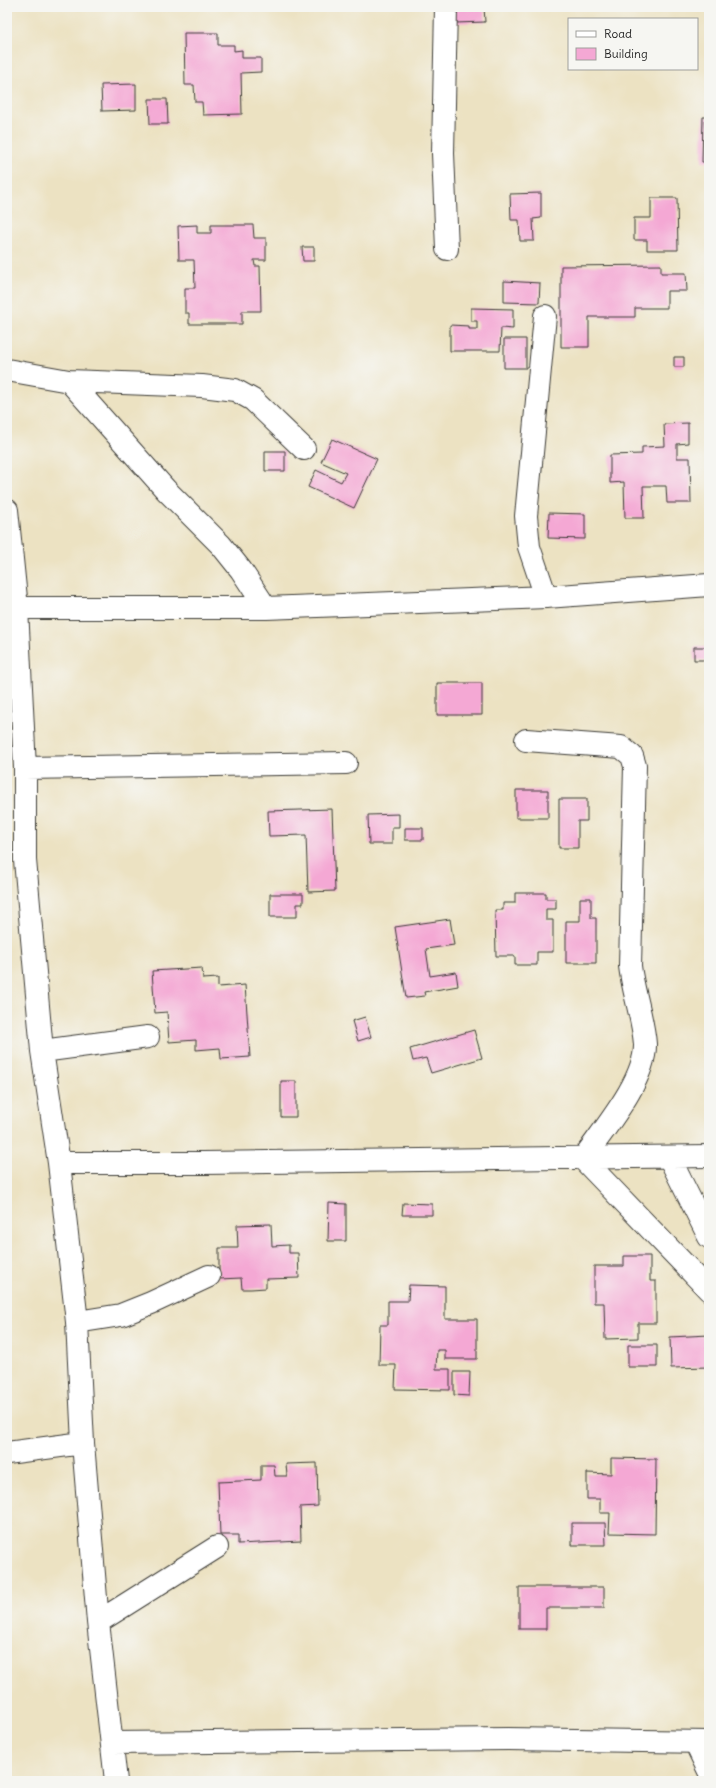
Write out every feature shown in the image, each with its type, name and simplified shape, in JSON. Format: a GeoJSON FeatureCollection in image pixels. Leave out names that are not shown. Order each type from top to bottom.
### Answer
{"type":"FeatureCollection","features":[{"type":"Feature","properties":{"kind":"street"},"geometry":{"type":"LineString","coordinates":[[446,7],[443,153],[447,249]]}},
{"type":"Feature","properties":{"kind":"street"},"geometry":{"type":"LineString","coordinates":[[545,316],[526,516],[529,547],[546,597]]}},
{"type":"Feature","properties":{"kind":"street"},"geometry":{"type":"LineString","coordinates":[[7,370],[69,381],[202,386],[235,390],[253,400],[304,449]]}},
{"type":"Feature","properties":{"kind":"street"},"geometry":{"type":"LineString","coordinates":[[69,381],[166,490],[221,545],[241,570],[266,608]]}},
{"type":"Feature","properties":{"kind":"street"},"geometry":{"type":"LineString","coordinates":[[7,510],[17,608],[25,768],[16,861],[59,1163],[77,1322],[83,1443],[98,1622],[116,1781]]}},
{"type":"Feature","properties":{"kind":"street"},"geometry":{"type":"LineString","coordinates":[[17,608],[266,608],[546,597],[709,585]]}},
{"type":"Feature","properties":{"kind":"street"},"geometry":{"type":"LineString","coordinates":[[526,740],[621,747],[632,756],[635,766],[630,966],[644,1044],[644,1059],[640,1072],[630,1091],[583,1159]]}},
{"type":"Feature","properties":{"kind":"street"},"geometry":{"type":"LineString","coordinates":[[25,768],[346,763]]}},
{"type":"Feature","properties":{"kind":"street"},"geometry":{"type":"LineString","coordinates":[[42,1051],[148,1037]]}},
{"type":"Feature","properties":{"kind":"street"},"geometry":{"type":"LineString","coordinates":[[59,1163],[583,1159],[709,1156]]}},
{"type":"Feature","properties":{"kind":"street"},"geometry":{"type":"LineString","coordinates":[[669,1157],[709,1237]]}},
{"type":"Feature","properties":{"kind":"street"},"geometry":{"type":"LineString","coordinates":[[583,1159],[709,1290]]}},
{"type":"Feature","properties":{"kind":"street"},"geometry":{"type":"LineString","coordinates":[[77,1322],[121,1315],[209,1276]]}},
{"type":"Feature","properties":{"kind":"street"},"geometry":{"type":"LineString","coordinates":[[7,1453],[83,1443]]}},
{"type":"Feature","properties":{"kind":"street"},"geometry":{"type":"LineString","coordinates":[[98,1622],[217,1547]]}},
{"type":"Feature","properties":{"kind":"street"},"geometry":{"type":"LineString","coordinates":[[112,1743],[508,1739],[702,1742],[709,1770]]}},
{"type":"Feature","properties":{"kind":"building"},"geometry":{"type":"Polygon","coordinates":[[[454,7],[484,7],[485,22],[455,23],[454,7]]]}},
{"type":"Feature","properties":{"kind":"building"},"geometry":{"type":"Polygon","coordinates":[[[184,33],[218,33],[218,45],[234,45],[234,51],[242,50],[242,58],[261,58],[261,72],[241,73],[242,114],[203,115],[202,102],[195,102],[194,85],[185,85],[184,33]]]}},
{"type":"Feature","properties":{"kind":"building"},"geometry":{"type":"Polygon","coordinates":[[[136,84],[136,110],[102,111],[101,85],[136,84]]]}},
{"type":"Feature","properties":{"kind":"building"},"geometry":{"type":"Polygon","coordinates":[[[149,99],[167,99],[168,124],[150,124],[149,99]]]}},
{"type":"Feature","properties":{"kind":"building"},"geometry":{"type":"Polygon","coordinates":[[[703,117],[709,117],[709,162],[702,162],[703,117]]]}},
{"type":"Feature","properties":{"kind":"building"},"geometry":{"type":"Polygon","coordinates":[[[541,193],[541,218],[533,219],[534,241],[520,241],[519,220],[511,220],[510,194],[541,193]]]}},
{"type":"Feature","properties":{"kind":"building"},"geometry":{"type":"Polygon","coordinates":[[[651,198],[677,198],[678,250],[647,250],[647,240],[634,240],[634,218],[651,218],[651,198]]]}},
{"type":"Feature","properties":{"kind":"building"},"geometry":{"type":"Polygon","coordinates":[[[197,225],[197,233],[211,233],[211,225],[253,225],[254,238],[266,238],[266,260],[254,260],[255,266],[260,266],[261,311],[242,311],[242,324],[189,324],[189,313],[185,313],[185,288],[195,288],[194,260],[179,260],[178,226],[197,225]]]}},
{"type":"Feature","properties":{"kind":"building"},"geometry":{"type":"Polygon","coordinates":[[[302,247],[314,247],[314,261],[303,261],[302,247]]]}},
{"type":"Feature","properties":{"kind":"building"},"geometry":{"type":"Polygon","coordinates":[[[661,265],[661,273],[686,273],[687,291],[667,291],[667,308],[635,308],[635,317],[589,317],[589,347],[561,347],[561,266],[661,265]]]}},
{"type":"Feature","properties":{"kind":"building"},"geometry":{"type":"Polygon","coordinates":[[[504,281],[540,283],[539,303],[504,302],[504,281]]]}},
{"type":"Feature","properties":{"kind":"building"},"geometry":{"type":"Polygon","coordinates":[[[471,308],[513,309],[513,329],[501,328],[500,351],[450,351],[450,325],[469,326],[469,329],[477,329],[477,321],[471,321],[471,308]]]}},
{"type":"Feature","properties":{"kind":"building"},"geometry":{"type":"Polygon","coordinates":[[[504,339],[526,339],[526,368],[504,368],[504,339]]]}},
{"type":"Feature","properties":{"kind":"building"},"geometry":{"type":"Polygon","coordinates":[[[674,357],[684,357],[684,367],[674,367],[674,357]]]}},
{"type":"Feature","properties":{"kind":"building"},"geometry":{"type":"Polygon","coordinates":[[[688,423],[688,443],[677,444],[677,458],[690,458],[691,503],[667,503],[666,486],[643,486],[644,518],[625,518],[624,482],[610,483],[610,455],[642,454],[642,447],[665,446],[664,424],[688,423]]]}},
{"type":"Feature","properties":{"kind":"building"},"geometry":{"type":"Polygon","coordinates":[[[332,439],[377,459],[354,508],[308,487],[316,470],[341,482],[346,473],[321,462],[332,439]]]}},
{"type":"Feature","properties":{"kind":"building"},"geometry":{"type":"Polygon","coordinates":[[[265,451],[285,451],[285,471],[265,471],[265,451]]]}},
{"type":"Feature","properties":{"kind":"building"},"geometry":{"type":"Polygon","coordinates":[[[549,513],[585,514],[585,539],[548,538],[549,513]]]}},
{"type":"Feature","properties":{"kind":"building"},"geometry":{"type":"Polygon","coordinates":[[[694,647],[709,647],[709,660],[694,660],[694,647]]]}},
{"type":"Feature","properties":{"kind":"building"},"geometry":{"type":"Polygon","coordinates":[[[437,683],[482,683],[482,715],[437,715],[437,683]]]}},
{"type":"Feature","properties":{"kind":"building"},"geometry":{"type":"Polygon","coordinates":[[[516,790],[548,790],[548,818],[516,818],[516,790]]]}},
{"type":"Feature","properties":{"kind":"building"},"geometry":{"type":"Polygon","coordinates":[[[559,799],[587,799],[587,821],[578,821],[578,848],[559,848],[559,799]]]}},
{"type":"Feature","properties":{"kind":"building"},"geometry":{"type":"Polygon","coordinates":[[[332,809],[335,891],[308,892],[306,835],[269,836],[268,811],[332,809]]]}},
{"type":"Feature","properties":{"kind":"building"},"geometry":{"type":"Polygon","coordinates":[[[399,814],[399,827],[392,827],[392,844],[369,844],[368,815],[399,814]]]}},
{"type":"Feature","properties":{"kind":"building"},"geometry":{"type":"Polygon","coordinates":[[[405,828],[423,828],[423,840],[405,840],[405,828]]]}},
{"type":"Feature","properties":{"kind":"building"},"geometry":{"type":"Polygon","coordinates":[[[515,893],[546,893],[546,899],[556,899],[556,909],[546,909],[546,920],[553,920],[553,952],[537,952],[537,965],[515,965],[515,956],[496,956],[495,910],[503,910],[503,903],[515,903],[515,893]]]}},
{"type":"Feature","properties":{"kind":"building"},"geometry":{"type":"Polygon","coordinates":[[[270,894],[303,894],[303,904],[297,904],[297,917],[270,917],[270,894]]]}},
{"type":"Feature","properties":{"kind":"building"},"geometry":{"type":"Polygon","coordinates":[[[580,898],[591,898],[591,918],[596,918],[596,963],[566,963],[566,921],[580,921],[580,898]]]}},
{"type":"Feature","properties":{"kind":"building"},"geometry":{"type":"Polygon","coordinates":[[[450,919],[454,945],[426,949],[430,976],[456,972],[458,986],[424,992],[425,996],[406,998],[395,927],[450,919]]]}},
{"type":"Feature","properties":{"kind":"building"},"geometry":{"type":"Polygon","coordinates":[[[202,968],[203,979],[218,978],[218,987],[245,985],[250,1057],[221,1059],[220,1048],[196,1050],[196,1040],[169,1042],[167,1012],[155,1013],[152,971],[202,968]]]}},
{"type":"Feature","properties":{"kind":"building"},"geometry":{"type":"Polygon","coordinates":[[[365,1017],[371,1037],[358,1041],[352,1021],[365,1017]]]}},
{"type":"Feature","properties":{"kind":"building"},"geometry":{"type":"Polygon","coordinates":[[[474,1030],[482,1058],[431,1073],[426,1058],[413,1061],[410,1049],[474,1030]]]}},
{"type":"Feature","properties":{"kind":"building"},"geometry":{"type":"Polygon","coordinates":[[[281,1081],[296,1081],[296,1117],[281,1117],[281,1081]]]}},
{"type":"Feature","properties":{"kind":"building"},"geometry":{"type":"Polygon","coordinates":[[[329,1203],[346,1204],[346,1241],[328,1241],[329,1203]]]}},
{"type":"Feature","properties":{"kind":"building"},"geometry":{"type":"Polygon","coordinates":[[[403,1203],[432,1204],[432,1215],[402,1215],[403,1203]]]}},
{"type":"Feature","properties":{"kind":"building"},"geometry":{"type":"Polygon","coordinates":[[[271,1224],[272,1246],[289,1245],[289,1253],[298,1253],[299,1278],[266,1279],[266,1288],[251,1289],[242,1289],[241,1278],[219,1279],[219,1248],[238,1248],[237,1225],[271,1224]]]}},
{"type":"Feature","properties":{"kind":"building"},"geometry":{"type":"Polygon","coordinates":[[[624,1256],[650,1256],[650,1281],[656,1281],[656,1323],[638,1323],[638,1338],[605,1339],[604,1303],[594,1303],[594,1266],[624,1266],[624,1256]]]}},
{"type":"Feature","properties":{"kind":"building"},"geometry":{"type":"Polygon","coordinates":[[[409,1285],[445,1286],[445,1319],[477,1319],[477,1359],[445,1359],[445,1350],[437,1350],[436,1369],[450,1369],[450,1390],[395,1389],[396,1365],[379,1365],[380,1325],[388,1325],[388,1301],[408,1301],[409,1285]]]}},
{"type":"Feature","properties":{"kind":"building"},"geometry":{"type":"Polygon","coordinates":[[[709,1335],[709,1367],[671,1368],[670,1337],[709,1335]]]}},
{"type":"Feature","properties":{"kind":"building"},"geometry":{"type":"Polygon","coordinates":[[[628,1345],[657,1345],[657,1367],[628,1367],[628,1345]]]}},
{"type":"Feature","properties":{"kind":"building"},"geometry":{"type":"Polygon","coordinates":[[[454,1372],[470,1372],[469,1396],[454,1395],[454,1372]]]}},
{"type":"Feature","properties":{"kind":"building"},"geometry":{"type":"Polygon","coordinates":[[[611,1458],[656,1459],[655,1534],[609,1533],[610,1513],[600,1513],[600,1499],[587,1499],[587,1473],[611,1474],[611,1458]]]}},
{"type":"Feature","properties":{"kind":"building"},"geometry":{"type":"Polygon","coordinates":[[[317,1463],[318,1506],[300,1507],[301,1541],[238,1544],[238,1535],[220,1535],[218,1482],[261,1480],[261,1465],[274,1465],[275,1476],[287,1476],[286,1464],[317,1463]]]}},
{"type":"Feature","properties":{"kind":"building"},"geometry":{"type":"Polygon","coordinates":[[[572,1523],[605,1523],[606,1545],[572,1545],[572,1523]]]}},
{"type":"Feature","properties":{"kind":"building"},"geometry":{"type":"Polygon","coordinates":[[[519,1587],[604,1587],[604,1608],[546,1608],[546,1629],[519,1629],[519,1587]]]}}]}
